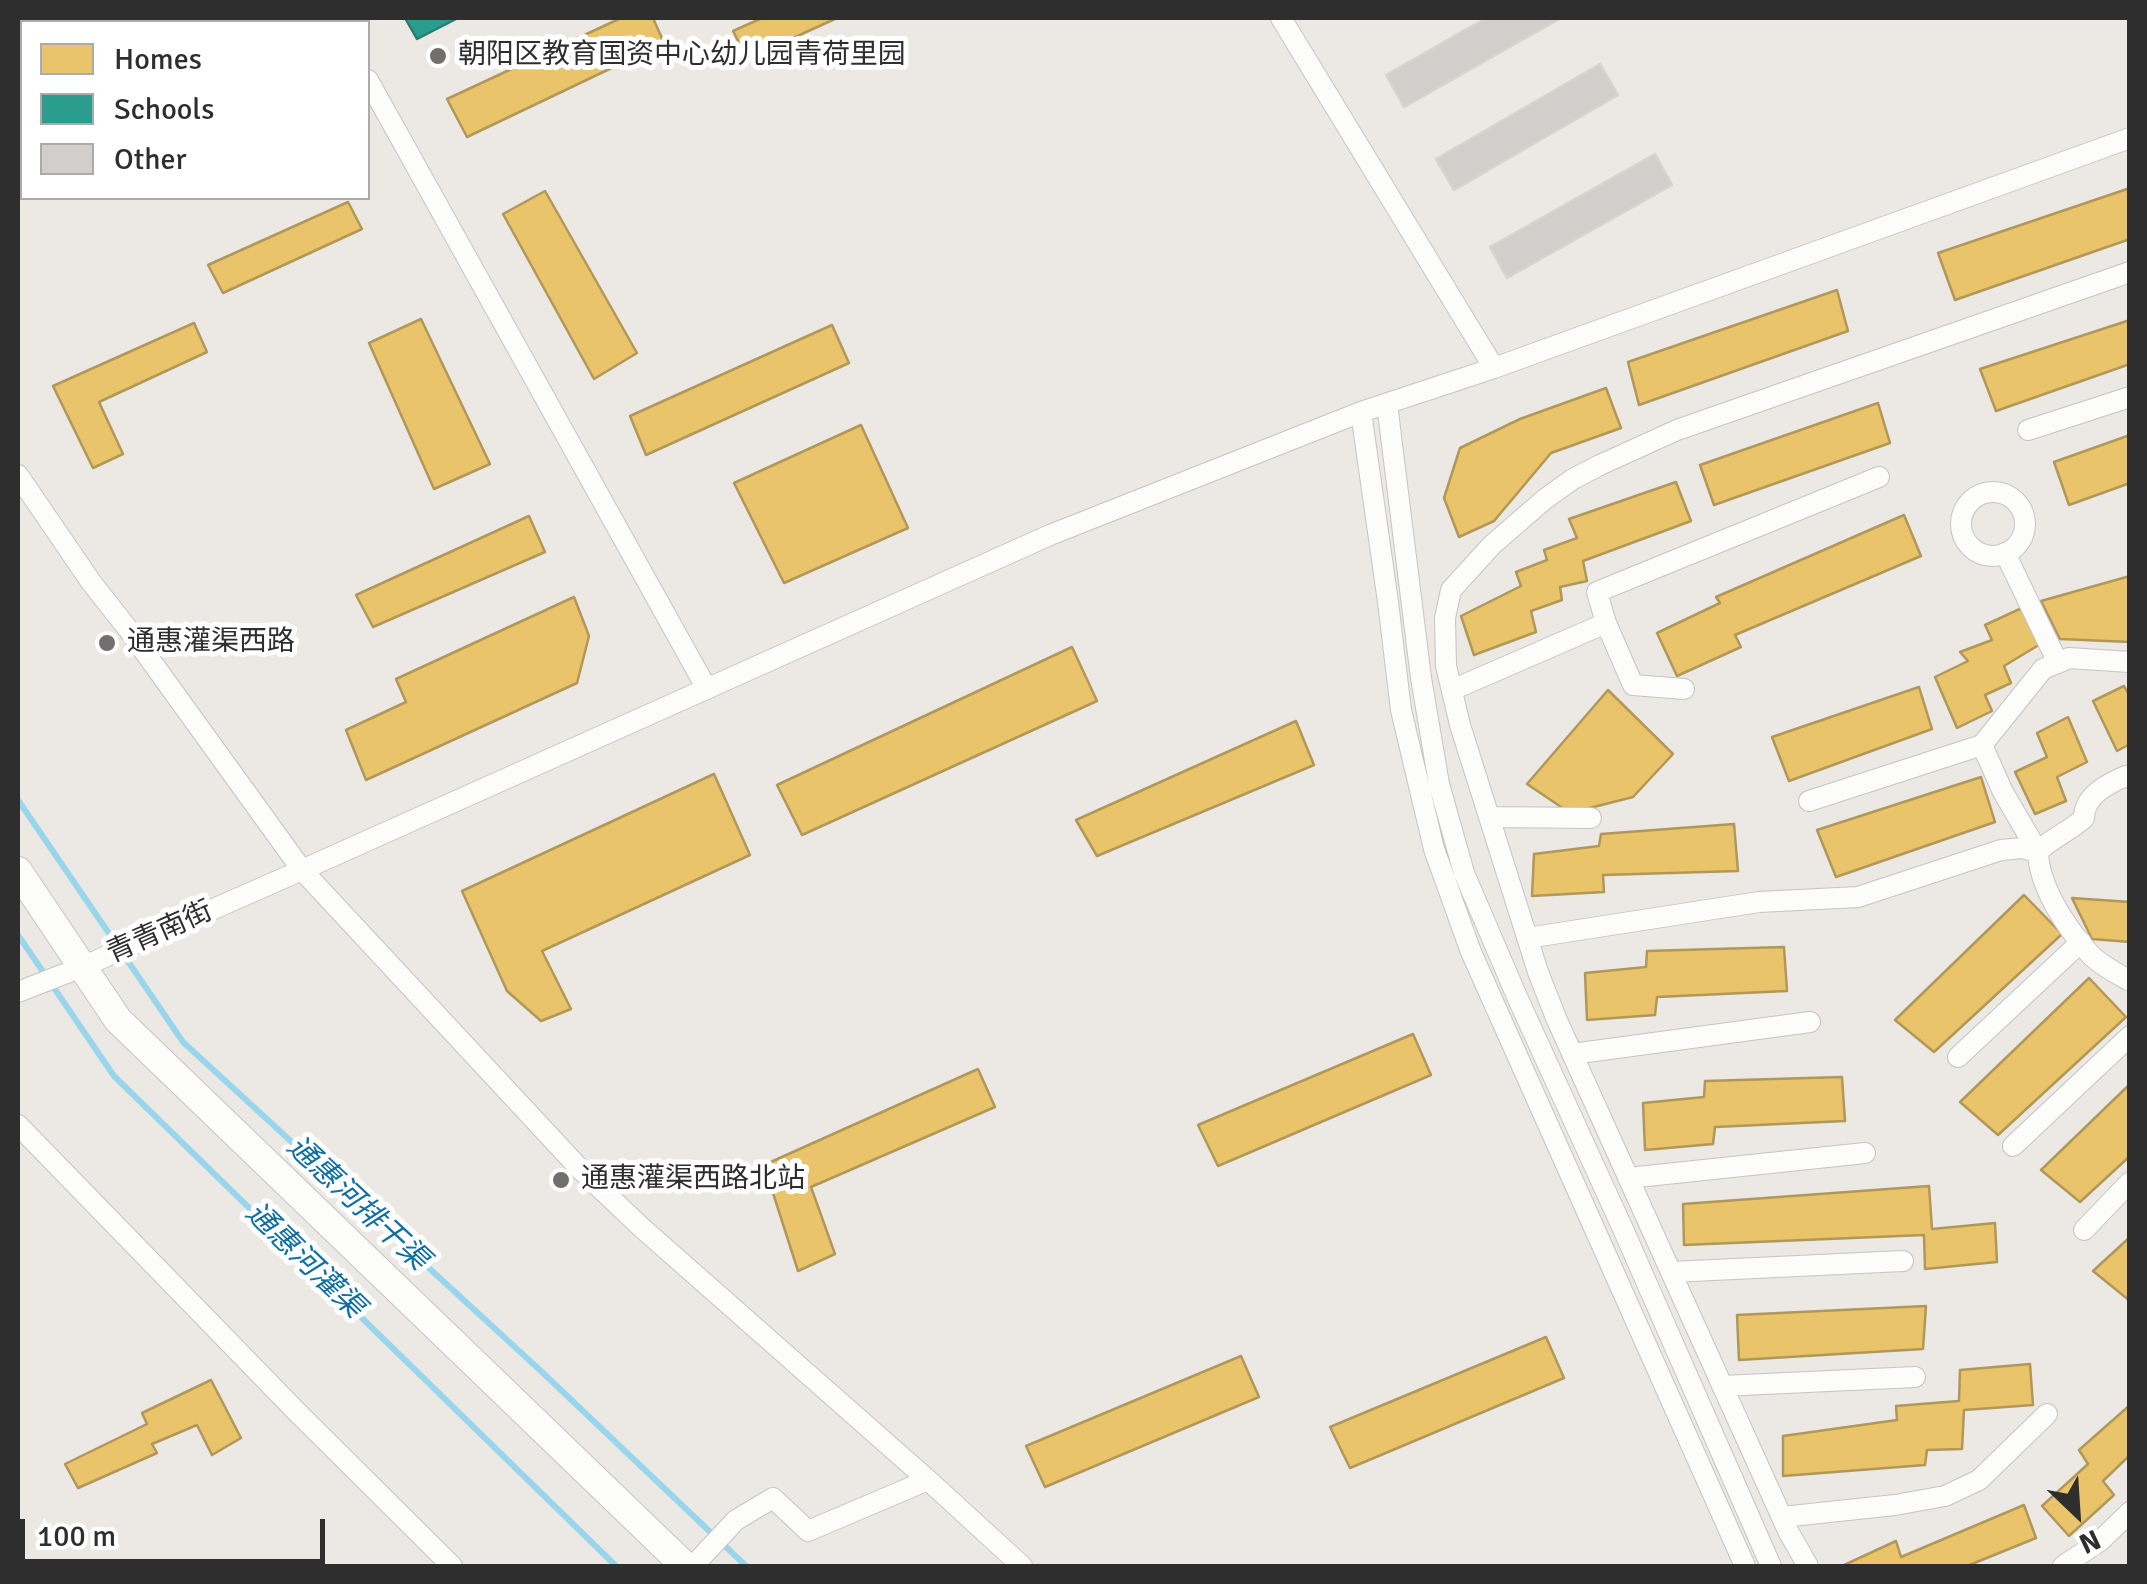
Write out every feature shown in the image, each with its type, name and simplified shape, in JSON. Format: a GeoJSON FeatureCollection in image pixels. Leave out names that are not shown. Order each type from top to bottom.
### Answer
{"type":"FeatureCollection","features":[{"type":"Feature","properties":{"kind":"street"},"geometry":{"type":"LineString","coordinates":[[1281,18],[1494,368]]}},
{"type":"Feature","properties":{"kind":"street"},"geometry":{"type":"LineString","coordinates":[[370,84],[707,689]]}},
{"type":"Feature","properties":{"kind":"street","name":"青青南街"},"geometry":{"type":"LineString","coordinates":[[18,992],[302,870],[1050,535],[1361,412],[1494,368],[2130,138]]}},
{"type":"Feature","properties":{"kind":"street"},"geometry":{"type":"LineString","coordinates":[[1808,1566],[1722,1386],[1550,1002],[1460,725],[1446,666],[1445,618],[1451,590],[1492,546],[1545,499],[1574,479],[1676,430],[2130,272]]}},
{"type":"Feature","properties":{"kind":"street"},"geometry":{"type":"LineString","coordinates":[[2028,430],[2130,397]]}},
{"type":"Feature","properties":{"kind":"street"},"geometry":{"type":"LineString","coordinates":[[1387,404],[1424,696],[1439,784],[1464,873],[1771,1566]]}},
{"type":"Feature","properties":{"kind":"street"},"geometry":{"type":"LineString","coordinates":[[1361,412],[1401,710],[1434,849],[1471,952],[1745,1566]]}},
{"type":"Feature","properties":{"kind":"street"},"geometry":{"type":"LineString","coordinates":[[18,475],[91,582],[302,870],[581,1170],[1022,1566]]}},
{"type":"Feature","properties":{"kind":"street"},"geometry":{"type":"LineString","coordinates":[[1684,689],[1633,685],[1597,592],[1878,478]]}},
{"type":"Feature","properties":{"kind":"street"},"geometry":{"type":"LineString","coordinates":[[2004,553],[2058,663]]}},
{"type":"Feature","properties":{"kind":"street"},"geometry":{"type":"LineString","coordinates":[[1452,690],[1606,623]]}},
{"type":"Feature","properties":{"kind":"street"},"geometry":{"type":"LineString","coordinates":[[1809,801],[1982,745],[2043,670],[2069,658],[2130,662]]}},
{"type":"Feature","properties":{"kind":"street"},"geometry":{"type":"LineString","coordinates":[[1982,745],[2003,792],[2038,852],[2038,868],[2065,921],[2090,954],[2130,981]]}},
{"type":"Feature","properties":{"kind":"street"},"geometry":{"type":"LineString","coordinates":[[2038,852],[2084,818],[2084,808],[2093,796],[2117,780],[2130,778]]}},
{"type":"Feature","properties":{"kind":"street"},"geometry":{"type":"LineString","coordinates":[[1489,817],[1591,818]]}},
{"type":"Feature","properties":{"kind":"street"},"geometry":{"type":"LineString","coordinates":[[1528,938],[1759,902],[1858,896],[2000,850],[2022,848],[2038,852]]}},
{"type":"Feature","properties":{"kind":"street"},"geometry":{"type":"LineString","coordinates":[[18,871],[60,976],[118,1020],[695,1562],[736,1520],[773,1498],[808,1530],[928,1480]]}},
{"type":"Feature","properties":{"kind":"street"},"geometry":{"type":"LineString","coordinates":[[1958,1058],[2081,942]]}},
{"type":"Feature","properties":{"kind":"street"},"geometry":{"type":"LineString","coordinates":[[1572,1054],[1810,1022]]}},
{"type":"Feature","properties":{"kind":"street"},"geometry":{"type":"LineString","coordinates":[[2013,1146],[2130,1036]]}},
{"type":"Feature","properties":{"kind":"street"},"geometry":{"type":"LineString","coordinates":[[18,1125],[452,1566]]}},
{"type":"Feature","properties":{"kind":"street"},"geometry":{"type":"LineString","coordinates":[[1628,1178],[1864,1153]]}},
{"type":"Feature","properties":{"kind":"street"},"geometry":{"type":"LineString","coordinates":[[2084,1230],[2130,1182]]}},
{"type":"Feature","properties":{"kind":"street"},"geometry":{"type":"LineString","coordinates":[[1670,1272],[1903,1262]]}},
{"type":"Feature","properties":{"kind":"street"},"geometry":{"type":"LineString","coordinates":[[1722,1386],[1916,1377]]}},
{"type":"Feature","properties":{"kind":"street"},"geometry":{"type":"LineString","coordinates":[[1782,1517],[1945,1496],[1979,1480],[2047,1414]]}},
{"type":"Feature","properties":{"kind":"street"},"geometry":{"type":"LineString","coordinates":[[2062,1566],[2100,1541],[2130,1512]]}},
{"type":"Feature","properties":{"kind":"building: Homes"},"geometry":{"type":"Polygon","coordinates":[[[621,18],[653,18],[664,43],[467,137],[447,99],[621,18]]]}},
{"type":"Feature","properties":{"kind":"building: Homes"},"geometry":{"type":"Polygon","coordinates":[[[762,18],[837,18],[747,59],[733,31],[762,18]]]}},
{"type":"Feature","properties":{"kind":"building: Homes"},"geometry":{"type":"Polygon","coordinates":[[[2130,188],[2130,239],[1955,300],[1938,253],[2130,188]]]}},
{"type":"Feature","properties":{"kind":"building: Homes"},"geometry":{"type":"Polygon","coordinates":[[[545,191],[637,353],[594,379],[503,214],[545,191]]]}},
{"type":"Feature","properties":{"kind":"building: Homes"},"geometry":{"type":"Polygon","coordinates":[[[348,202],[362,229],[223,293],[208,265],[348,202]]]}},
{"type":"Feature","properties":{"kind":"building: Homes"},"geometry":{"type":"Polygon","coordinates":[[[1837,290],[1848,331],[1639,405],[1628,362],[1837,290]]]}},
{"type":"Feature","properties":{"kind":"building: Homes"},"geometry":{"type":"Polygon","coordinates":[[[421,319],[490,464],[434,489],[369,343],[421,319]]]}},
{"type":"Feature","properties":{"kind":"building: Homes"},"geometry":{"type":"Polygon","coordinates":[[[2130,320],[2130,364],[1996,411],[1980,369],[2130,320]]]}},
{"type":"Feature","properties":{"kind":"building: Homes"},"geometry":{"type":"Polygon","coordinates":[[[194,323],[207,352],[99,402],[123,454],[93,468],[53,386],[194,323]]]}},
{"type":"Feature","properties":{"kind":"building: Homes"},"geometry":{"type":"Polygon","coordinates":[[[832,325],[849,363],[646,455],[630,416],[832,325]]]}},
{"type":"Feature","properties":{"kind":"building: Homes"},"geometry":{"type":"Polygon","coordinates":[[[1606,388],[1621,428],[1551,453],[1494,521],[1459,537],[1444,498],[1460,448],[1520,419],[1606,388]]]}},
{"type":"Feature","properties":{"kind":"building: Homes"},"geometry":{"type":"Polygon","coordinates":[[[1878,403],[1890,443],[1714,505],[1700,465],[1878,403]]]}},
{"type":"Feature","properties":{"kind":"building: Homes"},"geometry":{"type":"Polygon","coordinates":[[[861,425],[908,528],[784,583],[734,483],[861,425]]]}},
{"type":"Feature","properties":{"kind":"building: Homes"},"geometry":{"type":"Polygon","coordinates":[[[2130,435],[2130,483],[2069,505],[2054,462],[2130,435]]]}},
{"type":"Feature","properties":{"kind":"building: Homes"},"geometry":{"type":"Polygon","coordinates":[[[1676,482],[1691,521],[1583,561],[1587,581],[1560,587],[1562,600],[1531,611],[1536,632],[1474,655],[1461,616],[1521,586],[1516,572],[1547,560],[1544,550],[1577,538],[1569,519],[1676,482]]]}},
{"type":"Feature","properties":{"kind":"building: Homes"},"geometry":{"type":"Polygon","coordinates":[[[1904,515],[1921,556],[1735,635],[1741,647],[1677,676],[1657,633],[1720,603],[1716,597],[1904,515]]]}},
{"type":"Feature","properties":{"kind":"building: Homes"},"geometry":{"type":"Polygon","coordinates":[[[529,516],[545,552],[373,627],[356,595],[529,516]]]}},
{"type":"Feature","properties":{"kind":"building: Homes"},"geometry":{"type":"Polygon","coordinates":[[[2130,576],[2130,642],[2060,639],[2041,601],[2130,576]]]}},
{"type":"Feature","properties":{"kind":"building: Homes"},"geometry":{"type":"Polygon","coordinates":[[[574,597],[589,636],[577,683],[366,780],[346,730],[406,702],[396,679],[574,597]]]}},
{"type":"Feature","properties":{"kind":"building: Homes"},"geometry":{"type":"Polygon","coordinates":[[[2024,607],[2042,643],[2004,666],[2011,683],[1985,695],[1992,711],[1957,728],[1935,677],[1968,661],[1960,652],[1992,640],[1985,625],[2024,607]]]}},
{"type":"Feature","properties":{"kind":"building: Homes"},"geometry":{"type":"Polygon","coordinates":[[[1072,647],[1097,701],[802,835],[777,785],[1072,647]]]}},
{"type":"Feature","properties":{"kind":"building: Homes"},"geometry":{"type":"Polygon","coordinates":[[[2124,686],[2130,697],[2130,744],[2117,751],[2093,701],[2124,686]]]}},
{"type":"Feature","properties":{"kind":"building: Homes"},"geometry":{"type":"Polygon","coordinates":[[[1919,687],[1932,729],[1789,781],[1772,737],[1919,687]]]}},
{"type":"Feature","properties":{"kind":"building: Homes"},"geometry":{"type":"Polygon","coordinates":[[[1608,690],[1673,754],[1633,797],[1570,813],[1527,784],[1608,690]]]}},
{"type":"Feature","properties":{"kind":"building: Homes"},"geometry":{"type":"Polygon","coordinates":[[[2068,717],[2087,762],[2057,777],[2066,801],[2035,814],[2015,772],[2047,757],[2037,733],[2068,717]]]}},
{"type":"Feature","properties":{"kind":"building: Homes"},"geometry":{"type":"Polygon","coordinates":[[[1296,721],[1314,765],[1097,856],[1076,820],[1296,721]]]}},
{"type":"Feature","properties":{"kind":"building: Homes"},"geometry":{"type":"Polygon","coordinates":[[[714,774],[750,855],[542,951],[571,1009],[541,1021],[507,991],[462,891],[714,774]]]}},
{"type":"Feature","properties":{"kind":"building: Homes"},"geometry":{"type":"Polygon","coordinates":[[[1981,777],[1995,822],[1836,877],[1817,830],[1981,777]]]}},
{"type":"Feature","properties":{"kind":"building: Homes"},"geometry":{"type":"Polygon","coordinates":[[[1734,824],[1738,871],[1603,875],[1604,892],[1532,896],[1534,854],[1599,846],[1601,834],[1734,824]]]}},
{"type":"Feature","properties":{"kind":"building: Homes"},"geometry":{"type":"Polygon","coordinates":[[[2024,895],[2062,934],[1934,1052],[1895,1020],[2024,895]]]}},
{"type":"Feature","properties":{"kind":"building: Homes"},"geometry":{"type":"Polygon","coordinates":[[[2072,898],[2130,902],[2130,942],[2092,939],[2072,898]]]}},
{"type":"Feature","properties":{"kind":"building: Homes"},"geometry":{"type":"Polygon","coordinates":[[[1784,947],[1787,991],[1657,997],[1655,1015],[1587,1020],[1585,973],[1646,967],[1647,951],[1784,947]]]}},
{"type":"Feature","properties":{"kind":"building: Homes"},"geometry":{"type":"Polygon","coordinates":[[[2089,978],[2126,1017],[1998,1135],[1960,1102],[2089,978]]]}},
{"type":"Feature","properties":{"kind":"building: Homes"},"geometry":{"type":"Polygon","coordinates":[[[1413,1034],[1431,1075],[1218,1166],[1198,1125],[1413,1034]]]}},
{"type":"Feature","properties":{"kind":"building: Homes"},"geometry":{"type":"Polygon","coordinates":[[[978,1069],[995,1107],[811,1187],[835,1254],[798,1271],[764,1165],[978,1069]]]}},
{"type":"Feature","properties":{"kind":"building: Homes"},"geometry":{"type":"Polygon","coordinates":[[[1842,1077],[1845,1121],[1715,1127],[1713,1144],[1645,1150],[1643,1103],[1704,1097],[1705,1081],[1842,1077]]]}},
{"type":"Feature","properties":{"kind":"building: Homes"},"geometry":{"type":"Polygon","coordinates":[[[2130,1084],[2130,1156],[2080,1202],[2041,1170],[2130,1084]]]}},
{"type":"Feature","properties":{"kind":"building: Homes"},"geometry":{"type":"Polygon","coordinates":[[[1929,1186],[1932,1229],[1995,1223],[1997,1262],[1925,1269],[1924,1235],[1684,1245],[1683,1204],[1929,1186]]]}},
{"type":"Feature","properties":{"kind":"building: Homes"},"geometry":{"type":"Polygon","coordinates":[[[2130,1237],[2130,1301],[2093,1271],[2130,1237]]]}},
{"type":"Feature","properties":{"kind":"building: Homes"},"geometry":{"type":"Polygon","coordinates":[[[1926,1306],[1923,1349],[1739,1360],[1737,1315],[1926,1306]]]}},
{"type":"Feature","properties":{"kind":"building: Homes"},"geometry":{"type":"Polygon","coordinates":[[[1546,1337],[1564,1378],[1350,1468],[1330,1427],[1546,1337]]]}},
{"type":"Feature","properties":{"kind":"building: Homes"},"geometry":{"type":"Polygon","coordinates":[[[1241,1356],[1259,1397],[1045,1487],[1026,1446],[1241,1356]]]}},
{"type":"Feature","properties":{"kind":"building: Homes"},"geometry":{"type":"Polygon","coordinates":[[[2030,1364],[2033,1405],[1964,1410],[1962,1449],[1927,1450],[1925,1465],[1783,1476],[1783,1436],[1897,1420],[1896,1406],[1959,1401],[1960,1370],[2030,1364]]]}},
{"type":"Feature","properties":{"kind":"building: Homes"},"geometry":{"type":"Polygon","coordinates":[[[211,1380],[241,1438],[212,1455],[197,1425],[152,1444],[157,1453],[78,1488],[65,1464],[147,1424],[142,1413],[211,1380]]]}},
{"type":"Feature","properties":{"kind":"building: Homes"},"geometry":{"type":"Polygon","coordinates":[[[2130,1405],[2130,1455],[2103,1481],[2114,1495],[2069,1536],[2042,1506],[2088,1464],[2079,1450],[2130,1405]]]}},
{"type":"Feature","properties":{"kind":"building: Homes"},"geometry":{"type":"Polygon","coordinates":[[[2024,1505],[2036,1538],[1967,1566],[1842,1566],[1896,1541],[1901,1557],[2024,1505]]]}},
{"type":"Feature","properties":{"kind":"building: Schools"},"geometry":{"type":"Polygon","coordinates":[[[405,18],[458,18],[417,39],[405,18]]]}},
{"type":"Feature","properties":{"kind":"building: Other"},"geometry":{"type":"Polygon","coordinates":[[[1486,18],[1561,18],[1404,107],[1386,75],[1486,18]]]}},
{"type":"Feature","properties":{"kind":"building: Other"},"geometry":{"type":"Polygon","coordinates":[[[1600,64],[1618,95],[1454,190],[1436,159],[1600,64]]]}},
{"type":"Feature","properties":{"kind":"building: Other"},"geometry":{"type":"Polygon","coordinates":[[[1655,154],[1672,185],[1507,278],[1490,247],[1655,154]]]}},
{"type":"Feature","properties":{"kind":"waterway","name":"通惠河排干渠"},"geometry":{"type":"LineString","coordinates":[[18,800],[183,1042],[542,1372],[746,1566]]}},
{"type":"Feature","properties":{"kind":"waterway","name":"通惠河灌渠"},"geometry":{"type":"LineString","coordinates":[[18,935],[114,1076],[616,1566]]}},
{"type":"Feature","properties":{"kind":"place","name":"朝阳区教育国资中心幼儿园青荷里园"},"geometry":{"type":"Point","coordinates":[438,56]}},
{"type":"Feature","properties":{"kind":"place","name":"通惠灌渠西路"},"geometry":{"type":"Point","coordinates":[107,643]}},
{"type":"Feature","properties":{"kind":"place","name":"通惠灌渠西路北站"},"geometry":{"type":"Point","coordinates":[561,1180]}}]}
